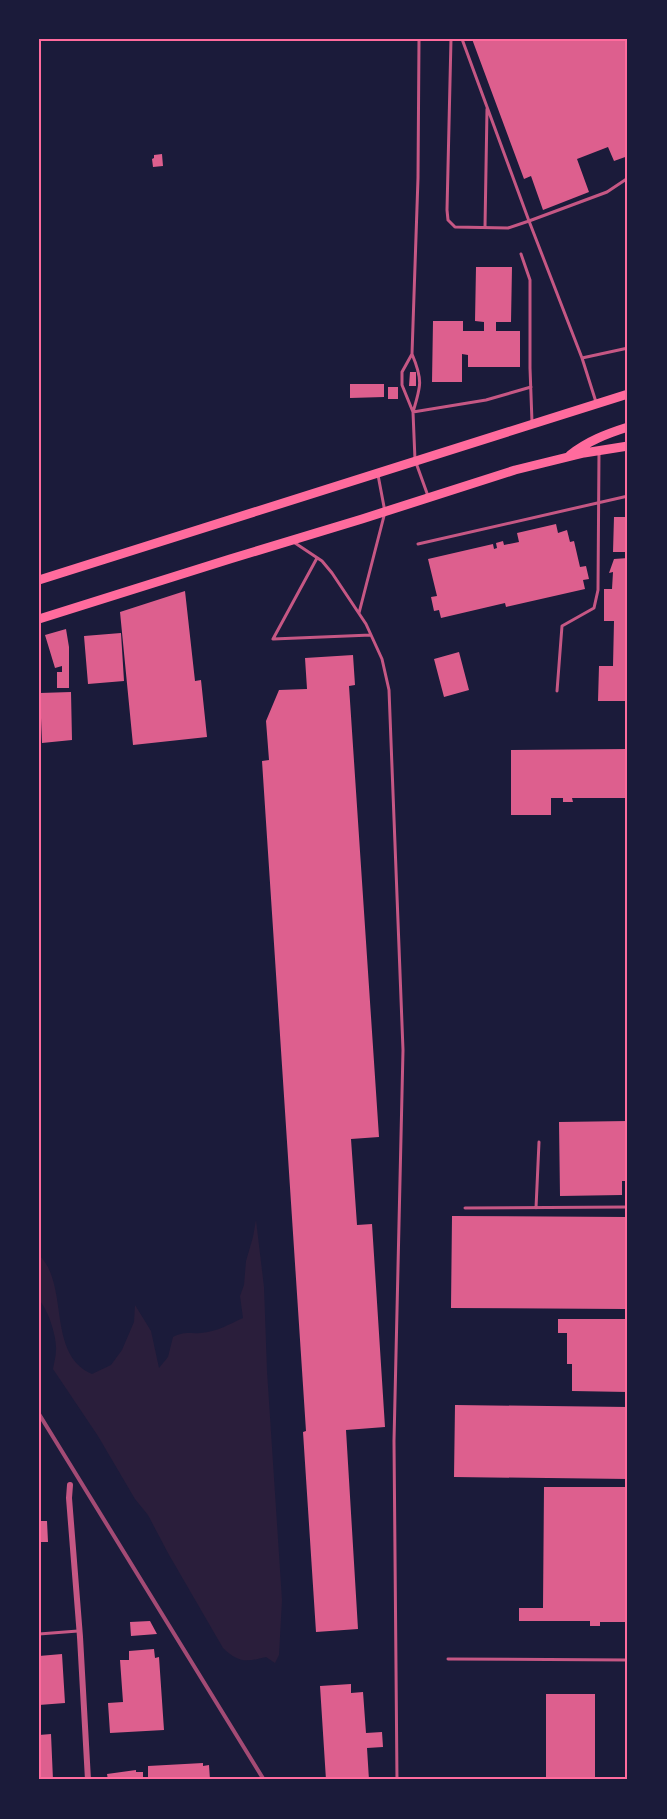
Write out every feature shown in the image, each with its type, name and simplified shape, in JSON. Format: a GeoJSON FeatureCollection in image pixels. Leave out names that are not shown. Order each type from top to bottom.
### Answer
{"type":"FeatureCollection","features":[{"type":"Feature","properties":{"kind":"main road"},"geometry":{"type":"LineString","coordinates":[[39,580],[628,394]]}},
{"type":"Feature","properties":{"kind":"main road"},"geometry":{"type":"LineString","coordinates":[[568,457],[604,434],[628,427]]}},
{"type":"Feature","properties":{"kind":"main road"},"geometry":{"type":"LineString","coordinates":[[39,619],[515,470],[628,446]]}},
{"type":"Feature","properties":{"kind":"street"},"geometry":{"type":"LineString","coordinates":[[70,1485],[88,1780]]}},
{"type":"Feature","properties":{"kind":"lane"},"geometry":{"type":"LineString","coordinates":[[412,412],[419,390],[420,372],[412,354],[418,178],[419,39]]}},
{"type":"Feature","properties":{"kind":"lane"},"geometry":{"type":"LineString","coordinates":[[451,39],[447,199],[448,220],[454,227],[508,228],[607,192],[628,178]]}},
{"type":"Feature","properties":{"kind":"lane"},"geometry":{"type":"LineString","coordinates":[[462,39],[582,358],[596,404]]}},
{"type":"Feature","properties":{"kind":"lane"},"geometry":{"type":"LineString","coordinates":[[484,227],[487,105]]}},
{"type":"Feature","properties":{"kind":"lane"},"geometry":{"type":"LineString","coordinates":[[521,254],[530,280],[532,424]]}},
{"type":"Feature","properties":{"kind":"lane"},"geometry":{"type":"LineString","coordinates":[[582,358],[628,348]]}},
{"type":"Feature","properties":{"kind":"lane"},"geometry":{"type":"LineString","coordinates":[[412,354],[402,372],[402,385],[412,412],[415,460],[429,497]]}},
{"type":"Feature","properties":{"kind":"lane"},"geometry":{"type":"LineString","coordinates":[[412,412],[486,400],[531,387]]}},
{"type":"Feature","properties":{"kind":"lane"},"geometry":{"type":"LineString","coordinates":[[557,690],[562,626],[594,608],[598,590],[599,451]]}},
{"type":"Feature","properties":{"kind":"lane"},"geometry":{"type":"LineString","coordinates":[[359,613],[385,512],[378,472]]}},
{"type":"Feature","properties":{"kind":"lane"},"geometry":{"type":"LineString","coordinates":[[418,544],[628,496]]}},
{"type":"Feature","properties":{"kind":"lane"},"geometry":{"type":"LineString","coordinates":[[291,540],[317,558],[332,573],[359,613],[382,659],[389,690],[403,1050],[394,1440],[397,1780]]}},
{"type":"Feature","properties":{"kind":"lane"},"geometry":{"type":"LineString","coordinates":[[317,558],[273,639],[371,634]]}},
{"type":"Feature","properties":{"kind":"lane"},"geometry":{"type":"LineString","coordinates":[[536,1208],[539,1142]]}},
{"type":"Feature","properties":{"kind":"lane"},"geometry":{"type":"LineString","coordinates":[[465,1208],[628,1207]]}},
{"type":"Feature","properties":{"kind":"lane"},"geometry":{"type":"LineString","coordinates":[[39,1634],[80,1631]]}},
{"type":"Feature","properties":{"kind":"lane"},"geometry":{"type":"LineString","coordinates":[[448,1659],[628,1660]]}},
{"type":"Feature","properties":{"kind":"shaded area"},"geometry":{"type":"Polygon","coordinates":[[[256,1220],[264,1287],[267,1371],[282,1600],[279,1655],[275,1663],[266,1657],[253,1660],[238,1659],[223,1648],[148,1515],[135,1499],[98,1436],[53,1369],[56,1352],[55,1338],[49,1316],[39,1300],[39,1255],[54,1283],[63,1335],[69,1351],[78,1364],[92,1374],[111,1365],[122,1350],[134,1322],[135,1305],[151,1331],[159,1368],[168,1357],[173,1337],[184,1333],[212,1331],[243,1318],[240,1296],[256,1220]]]}},
{"type":"Feature","properties":{"kind":"building"},"geometry":{"type":"Polygon","coordinates":[[[472,39],[628,39],[628,156],[614,161],[608,147],[577,159],[589,192],[543,210],[531,176],[524,179],[472,39]]]}},
{"type":"Feature","properties":{"kind":"building"},"geometry":{"type":"Polygon","coordinates":[[[162,154],[163,166],[153,167],[154,155],[162,154]]]}},
{"type":"Feature","properties":{"kind":"building"},"geometry":{"type":"Polygon","coordinates":[[[476,267],[512,267],[511,322],[496,322],[496,331],[520,331],[520,367],[468,367],[468,355],[462,354],[462,382],[432,382],[433,321],[463,321],[463,331],[484,331],[484,322],[475,321],[476,267]]]}},
{"type":"Feature","properties":{"kind":"building"},"geometry":{"type":"Polygon","coordinates":[[[410,372],[416,372],[416,386],[409,386],[410,372]]]}},
{"type":"Feature","properties":{"kind":"building"},"geometry":{"type":"Polygon","coordinates":[[[350,384],[384,384],[384,397],[350,398],[350,384]]]}},
{"type":"Feature","properties":{"kind":"building"},"geometry":{"type":"Polygon","coordinates":[[[388,387],[398,387],[398,399],[388,399],[388,387]]]}},
{"type":"Feature","properties":{"kind":"building"},"geometry":{"type":"Polygon","coordinates":[[[614,517],[628,517],[628,552],[613,552],[614,517]]]}},
{"type":"Feature","properties":{"kind":"building"},"geometry":{"type":"Polygon","coordinates":[[[556,524],[558,533],[567,530],[570,542],[574,541],[580,567],[586,566],[589,579],[583,580],[585,589],[506,607],[505,603],[441,618],[439,610],[434,611],[431,597],[437,596],[428,559],[493,544],[494,549],[497,548],[496,543],[503,541],[504,545],[519,542],[517,533],[556,524]]]}},
{"type":"Feature","properties":{"kind":"building"},"geometry":{"type":"Polygon","coordinates":[[[628,558],[628,701],[598,701],[599,666],[613,666],[614,621],[604,621],[604,589],[612,589],[613,572],[609,573],[614,559],[628,558]]]}},
{"type":"Feature","properties":{"kind":"building"},"geometry":{"type":"Polygon","coordinates":[[[185,591],[195,681],[201,680],[207,737],[133,745],[120,612],[185,591]]]}},
{"type":"Feature","properties":{"kind":"building"},"geometry":{"type":"Polygon","coordinates":[[[66,629],[69,647],[69,688],[57,688],[57,672],[62,672],[62,666],[55,668],[45,635],[66,629]]]}},
{"type":"Feature","properties":{"kind":"building"},"geometry":{"type":"Polygon","coordinates":[[[121,633],[124,681],[88,684],[84,636],[121,633]]]}},
{"type":"Feature","properties":{"kind":"building"},"geometry":{"type":"Polygon","coordinates":[[[459,652],[469,690],[444,697],[434,659],[459,652]]]}},
{"type":"Feature","properties":{"kind":"building"},"geometry":{"type":"Polygon","coordinates":[[[353,655],[355,685],[349,686],[379,1137],[351,1139],[357,1225],[372,1224],[385,1427],[346,1430],[358,1629],[316,1632],[303,1432],[306,1431],[262,761],[269,760],[266,721],[279,690],[307,689],[305,658],[353,655]]]}},
{"type":"Feature","properties":{"kind":"building"},"geometry":{"type":"Polygon","coordinates":[[[71,692],[72,740],[42,743],[40,693],[71,692]]]}},
{"type":"Feature","properties":{"kind":"building"},"geometry":{"type":"Polygon","coordinates":[[[628,749],[628,798],[572,798],[573,802],[563,802],[563,798],[551,798],[551,815],[511,815],[511,750],[628,749]]]}},
{"type":"Feature","properties":{"kind":"building"},"geometry":{"type":"Polygon","coordinates":[[[628,1121],[628,1181],[622,1181],[622,1195],[560,1196],[559,1122],[628,1121]]]}},
{"type":"Feature","properties":{"kind":"building"},"geometry":{"type":"Polygon","coordinates":[[[452,1216],[626,1217],[625,1309],[451,1308],[452,1216]]]}},
{"type":"Feature","properties":{"kind":"building"},"geometry":{"type":"Polygon","coordinates":[[[558,1319],[628,1319],[628,1392],[572,1391],[572,1364],[567,1364],[567,1333],[558,1333],[558,1319]]]}},
{"type":"Feature","properties":{"kind":"building"},"geometry":{"type":"Polygon","coordinates":[[[455,1405],[628,1407],[628,1479],[454,1477],[455,1405]]]}},
{"type":"Feature","properties":{"kind":"building"},"geometry":{"type":"Polygon","coordinates":[[[544,1487],[628,1487],[628,1622],[600,1622],[600,1626],[590,1626],[590,1621],[519,1621],[519,1608],[543,1608],[544,1487]]]}},
{"type":"Feature","properties":{"kind":"building"},"geometry":{"type":"Polygon","coordinates":[[[39,1521],[47,1521],[48,1542],[39,1542],[39,1521]]]}},
{"type":"Feature","properties":{"kind":"building"},"geometry":{"type":"Polygon","coordinates":[[[150,1621],[157,1634],[131,1636],[130,1622],[150,1621]]]}},
{"type":"Feature","properties":{"kind":"building"},"geometry":{"type":"Polygon","coordinates":[[[154,1649],[155,1658],[159,1657],[164,1730],[110,1733],[108,1703],[123,1702],[120,1660],[129,1660],[129,1651],[154,1649]]]}},
{"type":"Feature","properties":{"kind":"building"},"geometry":{"type":"Polygon","coordinates":[[[62,1654],[65,1703],[39,1705],[39,1656],[62,1654]]]}},
{"type":"Feature","properties":{"kind":"building"},"geometry":{"type":"Polygon","coordinates":[[[351,1684],[351,1693],[363,1692],[366,1733],[382,1732],[383,1747],[367,1748],[369,1780],[326,1780],[320,1686],[351,1684]]]}},
{"type":"Feature","properties":{"kind":"building"},"geometry":{"type":"Polygon","coordinates":[[[546,1694],[595,1694],[595,1780],[546,1780],[546,1694]]]}},
{"type":"Feature","properties":{"kind":"building"},"geometry":{"type":"Polygon","coordinates":[[[51,1734],[53,1780],[39,1780],[39,1735],[51,1734]]]}},
{"type":"Feature","properties":{"kind":"building"},"geometry":{"type":"Polygon","coordinates":[[[203,1763],[203,1766],[209,1765],[210,1780],[148,1780],[148,1766],[203,1763]]]}},
{"type":"Feature","properties":{"kind":"building"},"geometry":{"type":"Polygon","coordinates":[[[136,1770],[136,1772],[143,1772],[143,1780],[108,1780],[107,1774],[136,1770]]]}},
{"type":"Feature","properties":{"kind":"railway"},"geometry":{"type":"LineString","coordinates":[[39,1414],[264,1780]]}}]}
